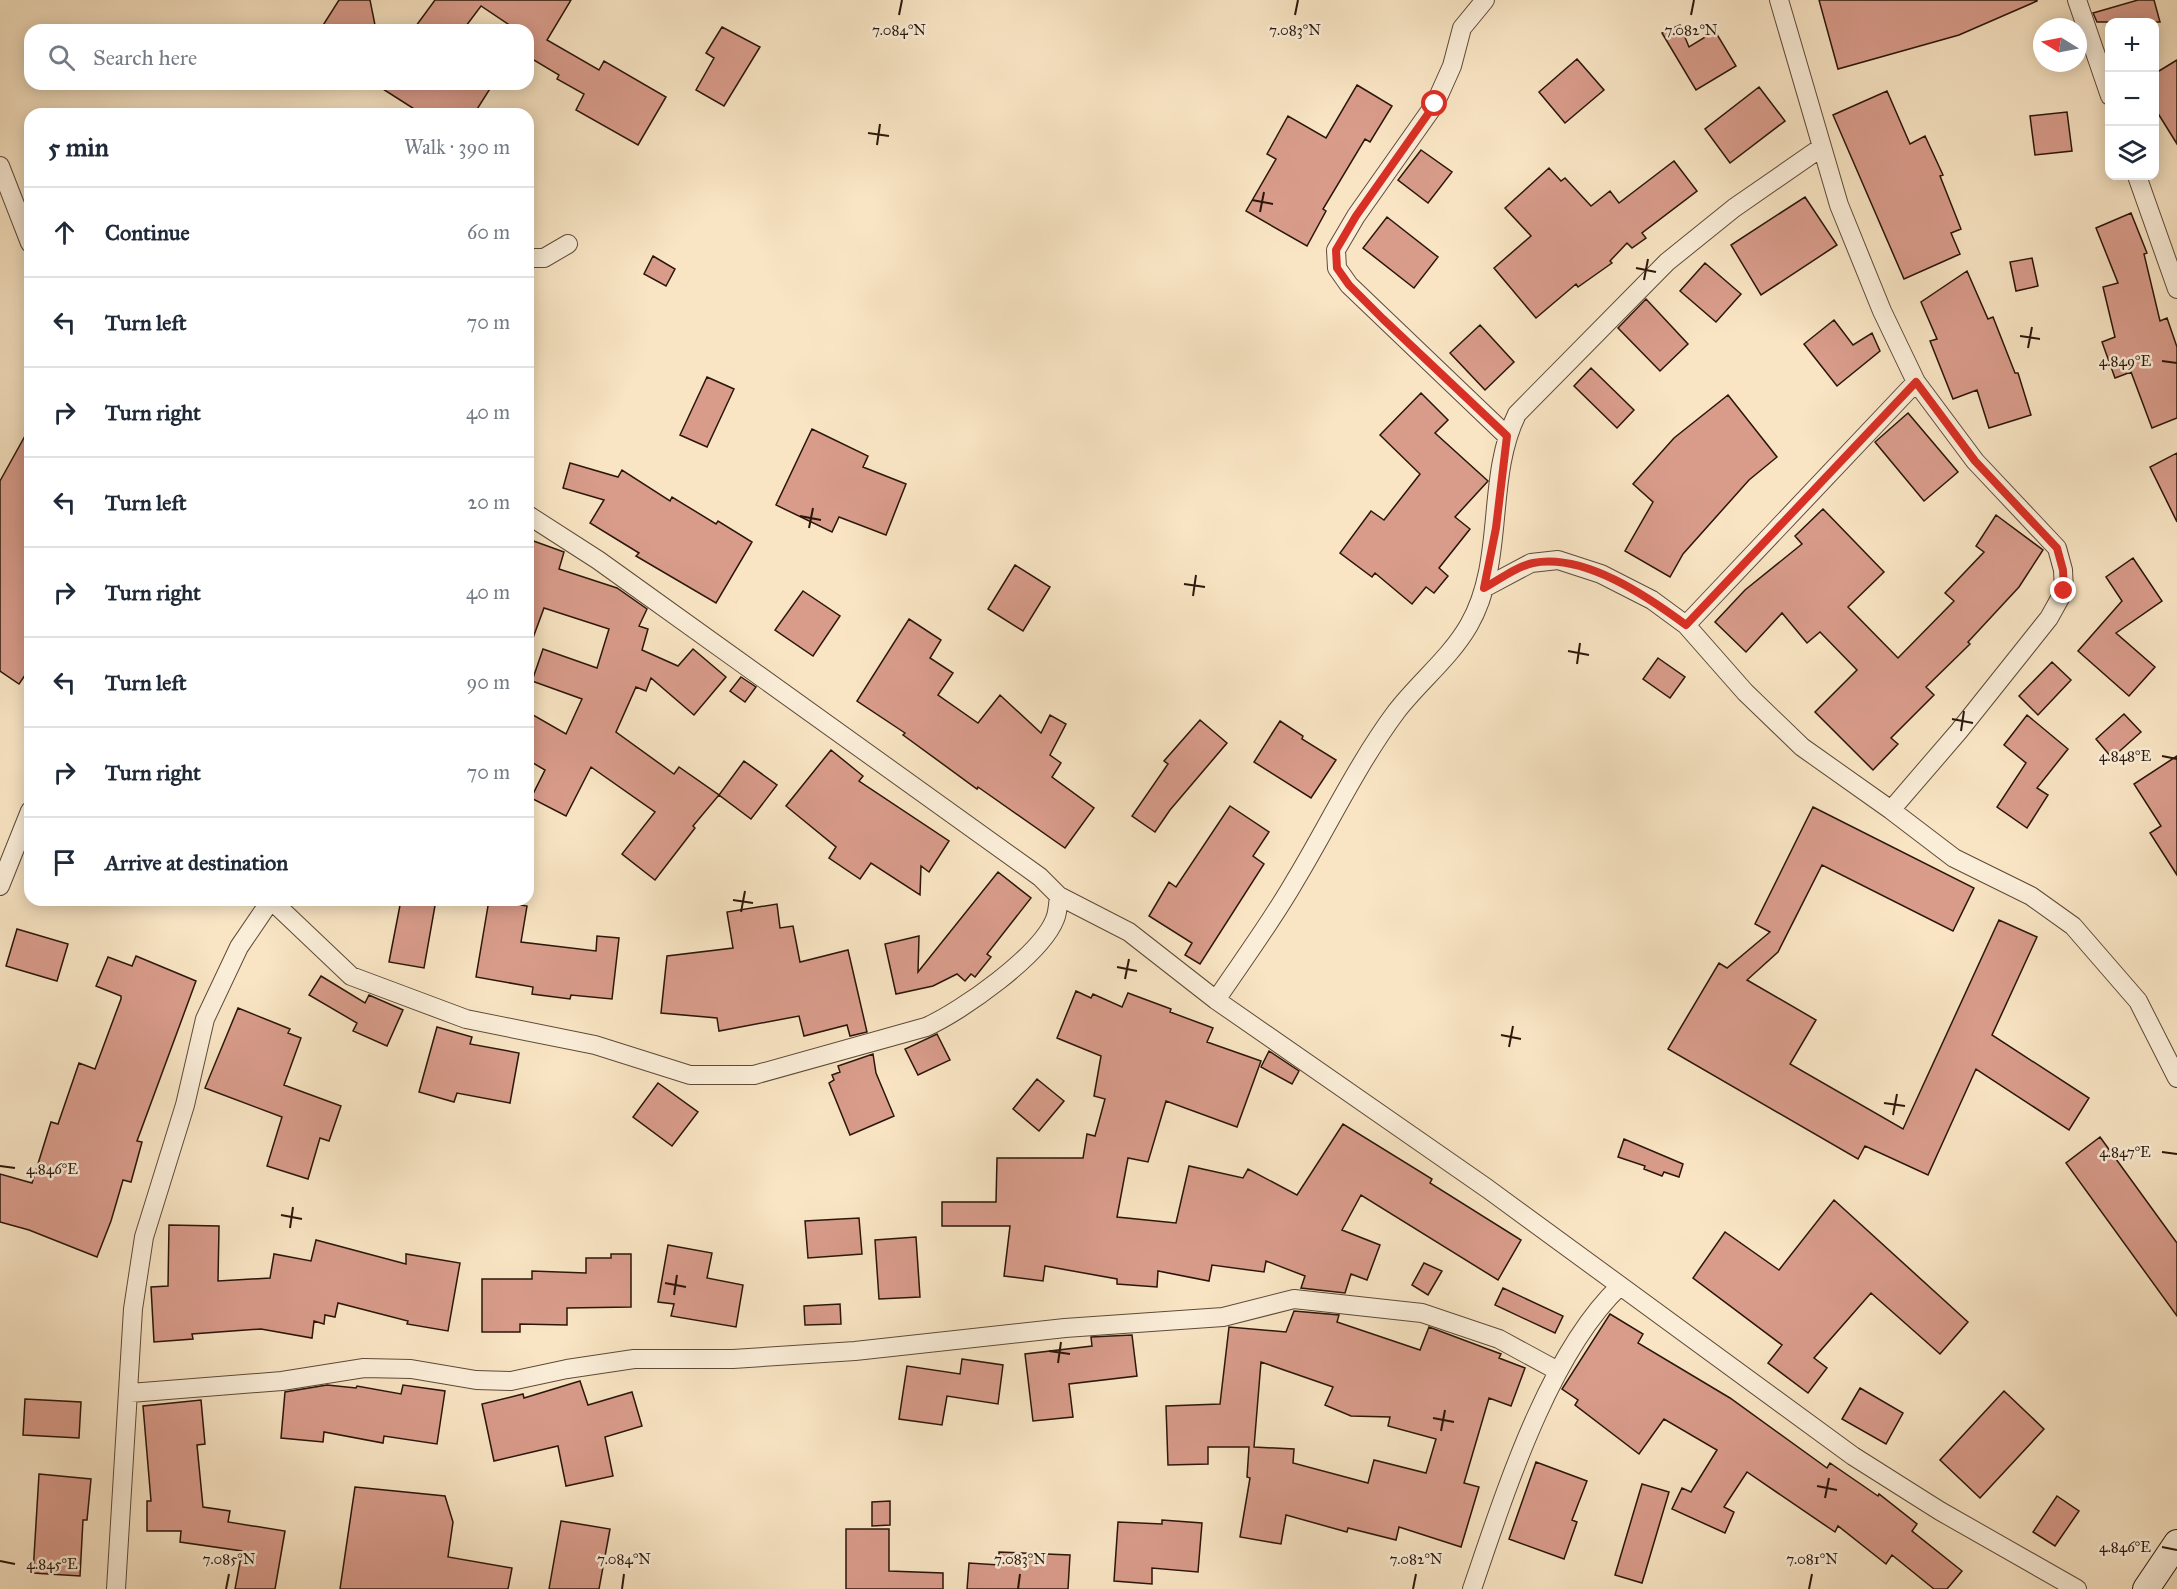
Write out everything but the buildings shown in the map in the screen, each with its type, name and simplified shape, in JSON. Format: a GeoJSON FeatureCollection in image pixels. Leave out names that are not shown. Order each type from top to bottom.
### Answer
{"type":"FeatureCollection","features":[{"type":"Feature","properties":{"kind":"street"},"geometry":{"type":"LineString","coordinates":[[1485,0],[1462,28],[1452,66],[1435,104],[1356,216],[1336,250],[1337,268],[1349,285],[1507,436]]}},
{"type":"Feature","properties":{"kind":"street"},"geometry":{"type":"LineString","coordinates":[[1779,0],[1843,216],[1882,311],[1916,382],[1975,461],[2057,548],[2063,570],[2064,591],[2049,618],[1959,731],[1891,810]]}},
{"type":"Feature","properties":{"kind":"street"},"geometry":{"type":"LineString","coordinates":[[2077,0],[2105,84]]}},
{"type":"Feature","properties":{"kind":"street"},"geometry":{"type":"LineString","coordinates":[[1216,1000],[1295,882],[1363,764],[1396,712],[1469,625],[1484,588],[1496,528],[1507,436],[1517,414],[1667,262],[1734,208],[1822,147]]}},
{"type":"Feature","properties":{"kind":"street"},"geometry":{"type":"LineString","coordinates":[[0,166],[24,228]]}},
{"type":"Feature","properties":{"kind":"street"},"geometry":{"type":"LineString","coordinates":[[2138,180],[2177,289]]}},
{"type":"Feature","properties":{"kind":"street"},"geometry":{"type":"LineString","coordinates":[[534,258],[544,258],[568,244]]}},
{"type":"Feature","properties":{"kind":"street"},"geometry":{"type":"LineString","coordinates":[[1686,625],[1916,382]]}},
{"type":"Feature","properties":{"kind":"street"},"geometry":{"type":"LineString","coordinates":[[534,519],[598,560],[1040,877],[1059,896],[1129,932],[1216,1000],[1488,1189],[1853,1456],[1940,1511],[2077,1589]]}},
{"type":"Feature","properties":{"kind":"street"},"geometry":{"type":"LineString","coordinates":[[1484,588],[1531,563],[1558,560],[1601,574],[1652,600],[1686,625],[1745,692],[1802,747],[1954,858],[2031,896],[2073,926],[2138,1001],[2177,1078]]}},
{"type":"Feature","properties":{"kind":"street"},"geometry":{"type":"LineString","coordinates":[[0,886],[24,826]]}},
{"type":"Feature","properties":{"kind":"street"},"geometry":{"type":"LineString","coordinates":[[277,906],[351,976],[466,1019],[595,1045],[690,1075],[754,1075],[943,1020],[978,999],[1045,936],[1056,918],[1059,896]]}},
{"type":"Feature","properties":{"kind":"street"},"geometry":{"type":"LineString","coordinates":[[116,1589],[133,1310],[144,1237],[185,1105],[205,1019],[239,947],[267,906]]}},
{"type":"Feature","properties":{"kind":"street"},"geometry":{"type":"LineString","coordinates":[[1056,918],[1099,915]]}},
{"type":"Feature","properties":{"kind":"street"},"geometry":{"type":"LineString","coordinates":[[1472,1589],[1509,1481],[1558,1371],[1620,1286]]}},
{"type":"Feature","properties":{"kind":"street"},"geometry":{"type":"LineString","coordinates":[[129,1393],[282,1381],[364,1368],[411,1369],[476,1380],[511,1381],[567,1369],[634,1359],[733,1359],[855,1351],[1065,1328],[1223,1317],[1294,1299],[1422,1313],[1499,1339],[1558,1371]]}},
{"type":"Feature","properties":{"kind":"street"},"geometry":{"type":"LineString","coordinates":[[2146,1589],[2177,1544]]}},
{"type":"Feature","properties":{"kind":"route"},"geometry":{"type":"LineString","coordinates":[[1435,104],[1356,216],[1336,250],[1337,268],[1349,285],[1383,319],[1507,436],[1496,528],[1484,588],[1531,563],[1558,560],[1601,574],[1652,600],[1686,625],[1916,382],[1975,461],[2057,548],[2063,570],[2064,591]]}}]}
